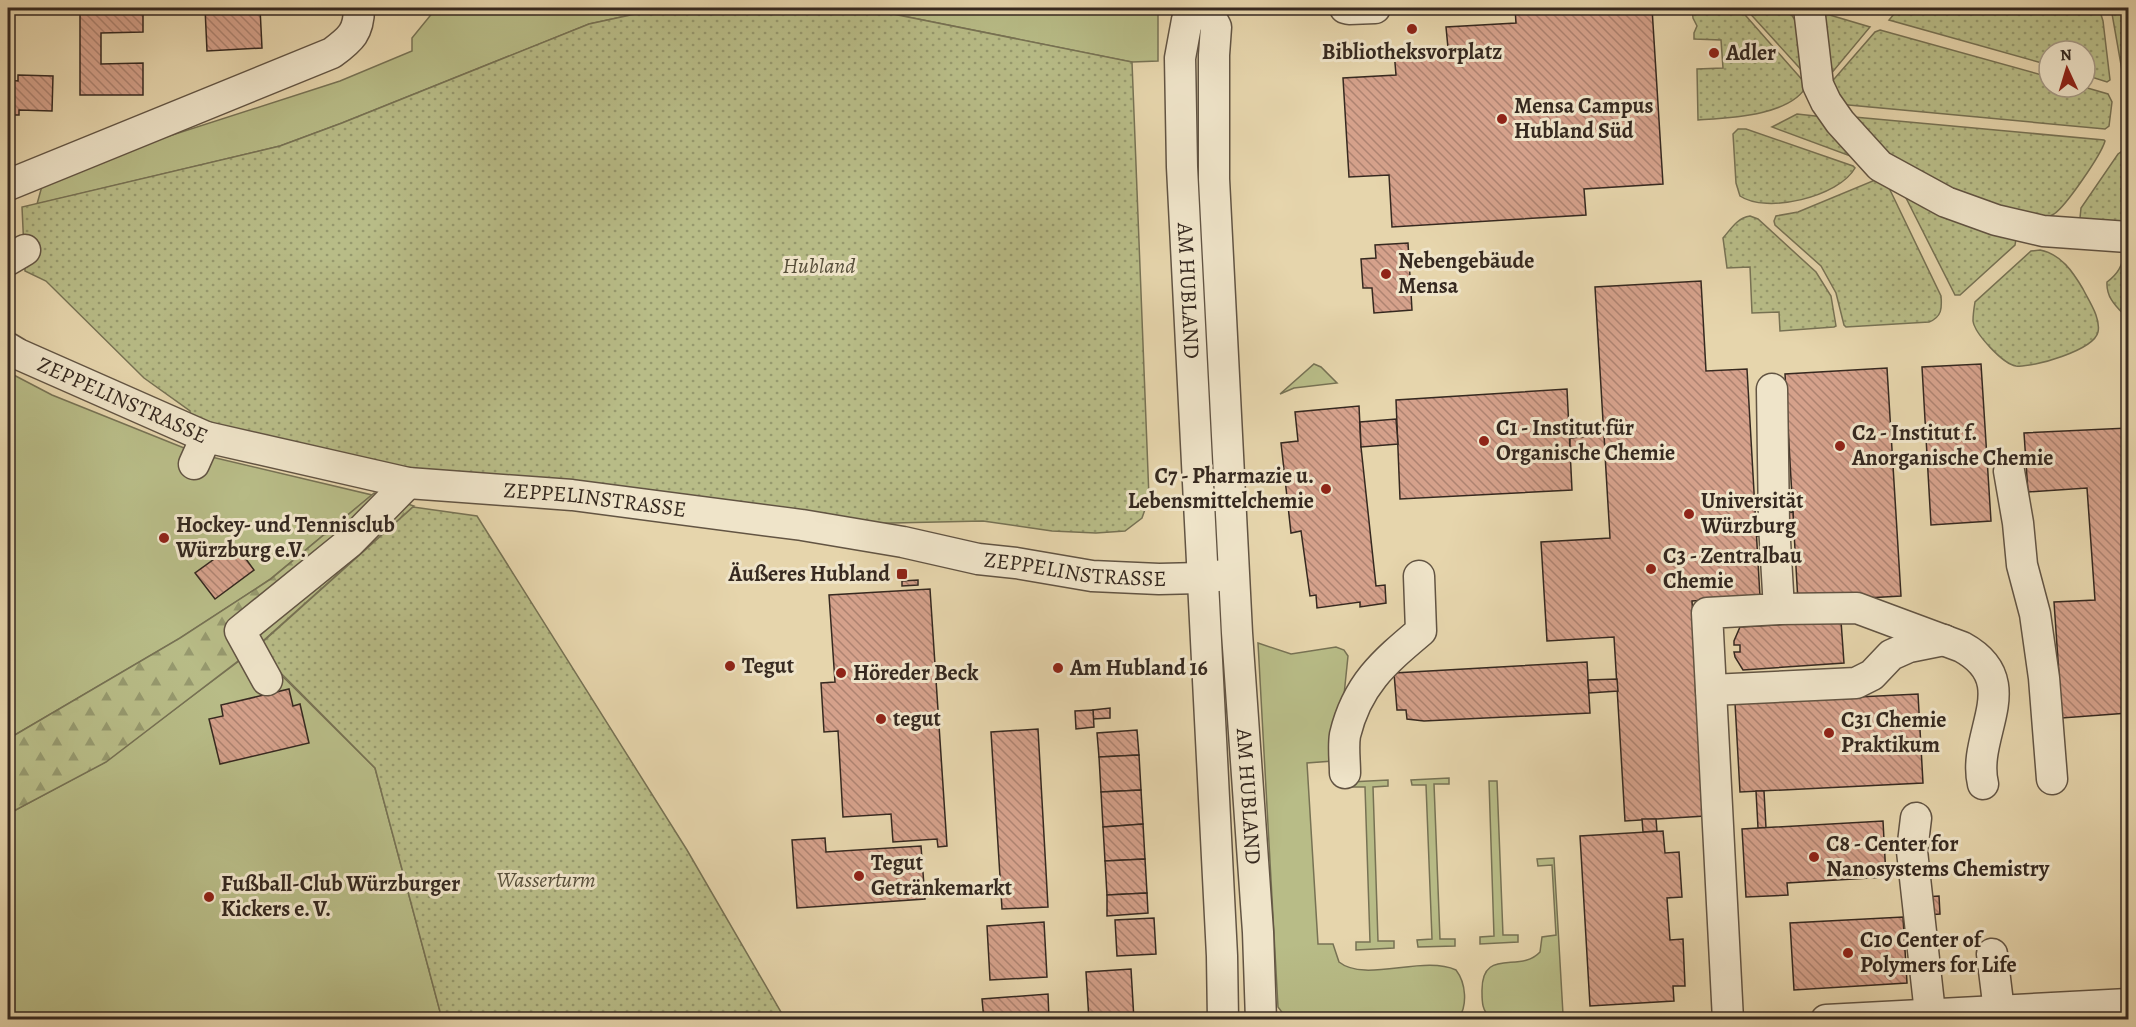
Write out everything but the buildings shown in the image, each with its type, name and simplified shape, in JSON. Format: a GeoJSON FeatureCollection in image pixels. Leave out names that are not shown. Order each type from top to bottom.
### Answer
{"type":"FeatureCollection","features":[{"type":"Feature","properties":{"kind":"street"},"geometry":{"type":"LineString","coordinates":[[8,185],[332,53],[347,42],[357,29],[359,8]]}},
{"type":"Feature","properties":{"kind":"street","name":"AM HUBLAND"},"geometry":{"type":"LineString","coordinates":[[1195,8],[1187,20],[1180,58],[1182,167],[1222,956],[1223,1020]]}},
{"type":"Feature","properties":{"kind":"street","name":"AM HUBLAND"},"geometry":{"type":"LineString","coordinates":[[1206,8],[1216,27],[1214,179],[1233,574],[1258,932],[1261,1020]]}},
{"type":"Feature","properties":{"kind":"street"},"geometry":{"type":"LineString","coordinates":[[1345,8],[1375,8]]}},
{"type":"Feature","properties":{"kind":"street"},"geometry":{"type":"LineString","coordinates":[[1809,8],[1818,85],[1826,102],[1840,122],[1880,166],[1946,202],[1996,220],[2043,231],[2128,237]]}},
{"type":"Feature","properties":{"kind":"street","name":"ZEPPELINSTRASSE"},"geometry":{"type":"LineString","coordinates":[[8,348],[200,450],[408,483],[572,495],[802,525],[903,542],[978,559],[1092,576],[1202,578]]}},
{"type":"Feature","properties":{"kind":"street"},"geometry":{"type":"LineString","coordinates":[[1772,389],[1774,524],[1779,609]]}},
{"type":"Feature","properties":{"kind":"street"},"geometry":{"type":"LineString","coordinates":[[2009,471],[2022,565],[2035,614],[2044,678],[2052,779]]}},
{"type":"Feature","properties":{"kind":"street"},"geometry":{"type":"LineString","coordinates":[[267,680],[240,631],[350,542],[408,483]]}},
{"type":"Feature","properties":{"kind":"street"},"geometry":{"type":"LineString","coordinates":[[1202,578],[1233,574]]}},
{"type":"Feature","properties":{"kind":"street"},"geometry":{"type":"LineString","coordinates":[[1345,773],[1345,737],[1359,696],[1383,663],[1421,631],[1419,576]]}},
{"type":"Feature","properties":{"kind":"street"},"geometry":{"type":"LineString","coordinates":[[1728,1020],[1707,613],[1857,608],[1975,654],[1990,674],[1994,694],[1992,714],[1981,758],[1980,772],[1983,784]]}},
{"type":"Feature","properties":{"kind":"street"},"geometry":{"type":"LineString","coordinates":[[1711,690],[1856,682],[1872,675],[1891,654],[1909,646],[1944,640]]}},
{"type":"Feature","properties":{"kind":"street"},"geometry":{"type":"LineString","coordinates":[[1916,818],[1912,851],[1946,1015]]}},
{"type":"Feature","properties":{"kind":"street"},"geometry":{"type":"LineString","coordinates":[[1992,954],[1999,1011]]}},
{"type":"Feature","properties":{"kind":"street"},"geometry":{"type":"LineString","coordinates":[[1826,1020],[2128,1004]]}},
{"type":"Feature","properties":{"kind":"green space"},"geometry":{"type":"Polygon","coordinates":[[[434,8],[663,8],[589,24],[280,146],[37,204],[42,186],[104,157],[340,81],[412,51],[412,38],[434,8]]]}},
{"type":"Feature","properties":{"kind":"green space","name":"Hubland"},"geometry":{"type":"Polygon","coordinates":[[[663,8],[863,8],[1132,62],[1149,498],[1142,518],[1125,531],[1096,533],[1052,531],[983,521],[802,525],[481,488],[190,432],[190,411],[144,378],[46,281],[25,271],[22,207],[280,146],[589,24],[663,8]]]}},
{"type":"Feature","properties":{"kind":"green space"},"geometry":{"type":"Polygon","coordinates":[[[863,8],[1158,8],[1158,61],[1132,62],[863,8]]]}},
{"type":"Feature","properties":{"kind":"green space"},"geometry":{"type":"Polygon","coordinates":[[[1692,8],[1739,8],[1807,85],[1788,103],[1774,109],[1741,116],[1698,120],[1697,69],[1723,68],[1721,40],[1694,39],[1697,26],[1692,8]]]}},
{"type":"Feature","properties":{"kind":"green space"},"geometry":{"type":"Polygon","coordinates":[[[1745,8],[1787,8],[1797,23],[1806,75],[1745,8]]]}},
{"type":"Feature","properties":{"kind":"green space"},"geometry":{"type":"Polygon","coordinates":[[[1899,8],[2099,8],[2103,21],[2110,80],[2107,82],[2097,79],[2097,39],[2037,39],[2037,62],[1889,20],[1899,8]]]}},
{"type":"Feature","properties":{"kind":"green space"},"geometry":{"type":"Polygon","coordinates":[[[2111,8],[2119,8],[2128,16],[2128,87],[2124,82],[2111,8]]]}},
{"type":"Feature","properties":{"kind":"green space"},"geometry":{"type":"Polygon","coordinates":[[[1823,13],[1870,27],[1830,75],[1823,13]]]}},
{"type":"Feature","properties":{"kind":"green space"},"geometry":{"type":"Polygon","coordinates":[[[1880,30],[2037,74],[2037,99],[2097,99],[2097,91],[2108,94],[2112,102],[2109,126],[2105,129],[1838,104],[1828,86],[1875,32],[1880,30]]]}},
{"type":"Feature","properties":{"kind":"green space"},"geometry":{"type":"Polygon","coordinates":[[[1797,114],[1824,117],[1853,157],[1772,127],[1797,114]]]}},
{"type":"Feature","properties":{"kind":"green space"},"geometry":{"type":"Polygon","coordinates":[[[1854,117],[2105,141],[2090,168],[2059,209],[2048,217],[2027,221],[1898,166],[1854,117]]]}},
{"type":"Feature","properties":{"kind":"green space"},"geometry":{"type":"Polygon","coordinates":[[[1738,129],[1746,129],[1855,168],[1847,178],[1834,187],[1801,200],[1784,203],[1752,201],[1740,196],[1736,183],[1733,134],[1738,129]]]}},
{"type":"Feature","properties":{"kind":"green space"},"geometry":{"type":"Polygon","coordinates":[[[2128,147],[2128,229],[2082,221],[2081,208],[2118,154],[2128,147]]]}},
{"type":"Feature","properties":{"kind":"green space"},"geometry":{"type":"Polygon","coordinates":[[[1875,180],[1888,186],[1941,296],[1940,312],[1929,322],[1846,327],[1836,293],[1821,266],[1775,225],[1776,216],[1798,212],[1875,180]]]}},
{"type":"Feature","properties":{"kind":"green space"},"geometry":{"type":"Polygon","coordinates":[[[1905,196],[2016,239],[2015,245],[1960,295],[1955,295],[1905,196]]]}},
{"type":"Feature","properties":{"kind":"green space"},"geometry":{"type":"Polygon","coordinates":[[[1750,216],[1758,219],[1816,272],[1831,296],[1836,326],[1780,331],[1779,312],[1752,313],[1750,267],[1727,268],[1723,238],[1738,221],[1750,216]]]}},
{"type":"Feature","properties":{"kind":"green space"},"geometry":{"type":"Polygon","coordinates":[[[2128,244],[2128,319],[2108,293],[2107,282],[2120,268],[2123,248],[2128,244]]]}},
{"type":"Feature","properties":{"kind":"green space"},"geometry":{"type":"Polygon","coordinates":[[[2040,250],[2054,255],[2075,276],[2094,310],[2098,321],[2098,332],[2094,339],[2075,351],[2048,361],[2016,366],[1997,354],[1975,327],[1973,321],[1975,302],[2031,251],[2040,250]]]}},
{"type":"Feature","properties":{"kind":"green space"},"geometry":{"type":"Polygon","coordinates":[[[1314,364],[1321,367],[1337,383],[1294,388],[1280,394],[1314,364]]]}},
{"type":"Feature","properties":{"kind":"green space","name":"Hockey- und Tennisclub Würzburg e.V."},"geometry":{"type":"Polygon","coordinates":[[[8,372],[52,395],[199,454],[372,495],[269,580],[179,639],[8,739],[8,372]]]}},
{"type":"Feature","properties":{"kind":"green space"},"geometry":{"type":"Polygon","coordinates":[[[374,493],[414,506],[255,648],[106,762],[8,814],[8,739],[180,638],[271,579],[374,493]]]}},
{"type":"Feature","properties":{"kind":"green space","name":"Wasserturm"},"geometry":{"type":"Polygon","coordinates":[[[413,507],[477,516],[687,850],[785,1019],[442,1019],[375,768],[256,648],[413,507]]]}},
{"type":"Feature","properties":{"kind":"green space"},"geometry":{"type":"Polygon","coordinates":[[[1258,643],[1291,654],[1336,647],[1344,650],[1348,656],[1333,761],[1307,763],[1318,944],[1333,944],[1339,962],[1350,968],[1379,970],[1427,965],[1456,970],[1464,988],[1463,1008],[1458,1019],[1287,1019],[1278,1007],[1258,643]]]}},
{"type":"Feature","properties":{"kind":"green space","name":"Fußball-Club Würzburger Kickers e. V."},"geometry":{"type":"Polygon","coordinates":[[[255,649],[375,768],[442,1019],[8,1020],[8,814],[103,763],[255,649]]]}},
{"type":"Feature","properties":{"kind":"green space"},"geometry":{"type":"Polygon","coordinates":[[[1449,778],[1449,784],[1434,784],[1440,939],[1455,939],[1455,946],[1418,947],[1417,940],[1432,939],[1426,785],[1412,785],[1411,780],[1449,778]]]}},
{"type":"Feature","properties":{"kind":"green space"},"geometry":{"type":"Polygon","coordinates":[[[1388,780],[1388,786],[1373,787],[1378,941],[1394,941],[1394,948],[1356,950],[1356,942],[1370,942],[1365,787],[1350,787],[1350,782],[1388,780]]]}},
{"type":"Feature","properties":{"kind":"green space"},"geometry":{"type":"Polygon","coordinates":[[[1489,781],[1497,781],[1503,935],[1518,935],[1518,942],[1480,944],[1480,937],[1494,936],[1489,781]]]}},
{"type":"Feature","properties":{"kind":"green space"},"geometry":{"type":"Polygon","coordinates":[[[1554,858],[1563,1014],[1491,1018],[1484,1009],[1482,999],[1483,978],[1488,969],[1503,963],[1532,958],[1540,952],[1542,937],[1556,935],[1552,865],[1538,866],[1537,859],[1554,858]]]}},
{"type":"Feature","properties":{"kind":"place","name":"Bibliotheksvorplatz"},"geometry":{"type":"Point","coordinates":[1412,29]}},
{"type":"Feature","properties":{"kind":"place","name":"Adler"},"geometry":{"type":"Point","coordinates":[1714,53]}},
{"type":"Feature","properties":{"kind":"place","name":"Mensa Campus Hubland Süd"},"geometry":{"type":"Point","coordinates":[1502,119]}},
{"type":"Feature","properties":{"kind":"place","name":"Nebengebäude Mensa"},"geometry":{"type":"Point","coordinates":[1386,274]}},
{"type":"Feature","properties":{"kind":"place","name":"C1 - Institut für Organische Chemie"},"geometry":{"type":"Point","coordinates":[1484,441]}},
{"type":"Feature","properties":{"kind":"place","name":"C2 - Institut f. Anorganische Chemie"},"geometry":{"type":"Point","coordinates":[1840,446]}},
{"type":"Feature","properties":{"kind":"place","name":"C7 - Pharmazie u. Lebensmittelchemie"},"geometry":{"type":"Point","coordinates":[1326,489]}},
{"type":"Feature","properties":{"kind":"place","name":"Universität Würzburg"},"geometry":{"type":"Point","coordinates":[1689,514]}},
{"type":"Feature","properties":{"kind":"place","name":"Hockey- und Tennisclub Würzburg e.V."},"geometry":{"type":"Point","coordinates":[164,538]}},
{"type":"Feature","properties":{"kind":"place","name":"C3 - Zentralbau Chemie"},"geometry":{"type":"Point","coordinates":[1651,569]}},
{"type":"Feature","properties":{"kind":"place","name":"Äußeres Hubland"},"geometry":{"type":"Point","coordinates":[902,574]}},
{"type":"Feature","properties":{"kind":"place","name":"Tegut"},"geometry":{"type":"Point","coordinates":[730,666]}},
{"type":"Feature","properties":{"kind":"place","name":"Am Hubland 16"},"geometry":{"type":"Point","coordinates":[1058,668]}},
{"type":"Feature","properties":{"kind":"place","name":"Höreder Beck"},"geometry":{"type":"Point","coordinates":[841,673]}},
{"type":"Feature","properties":{"kind":"place","name":"tegut"},"geometry":{"type":"Point","coordinates":[881,719]}},
{"type":"Feature","properties":{"kind":"place","name":"C31 Chemie Praktikum"},"geometry":{"type":"Point","coordinates":[1829,733]}},
{"type":"Feature","properties":{"kind":"place","name":"C8 - Center for Nanosystems Chemistry"},"geometry":{"type":"Point","coordinates":[1814,857]}},
{"type":"Feature","properties":{"kind":"place","name":"Tegut Getränkemarkt"},"geometry":{"type":"Point","coordinates":[859,876]}},
{"type":"Feature","properties":{"kind":"place","name":"Fußball-Club Würzburger Kickers e. V."},"geometry":{"type":"Point","coordinates":[209,897]}},
{"type":"Feature","properties":{"kind":"place","name":"C10 Center of Polymers for Life"},"geometry":{"type":"Point","coordinates":[1848,953]}}]}
